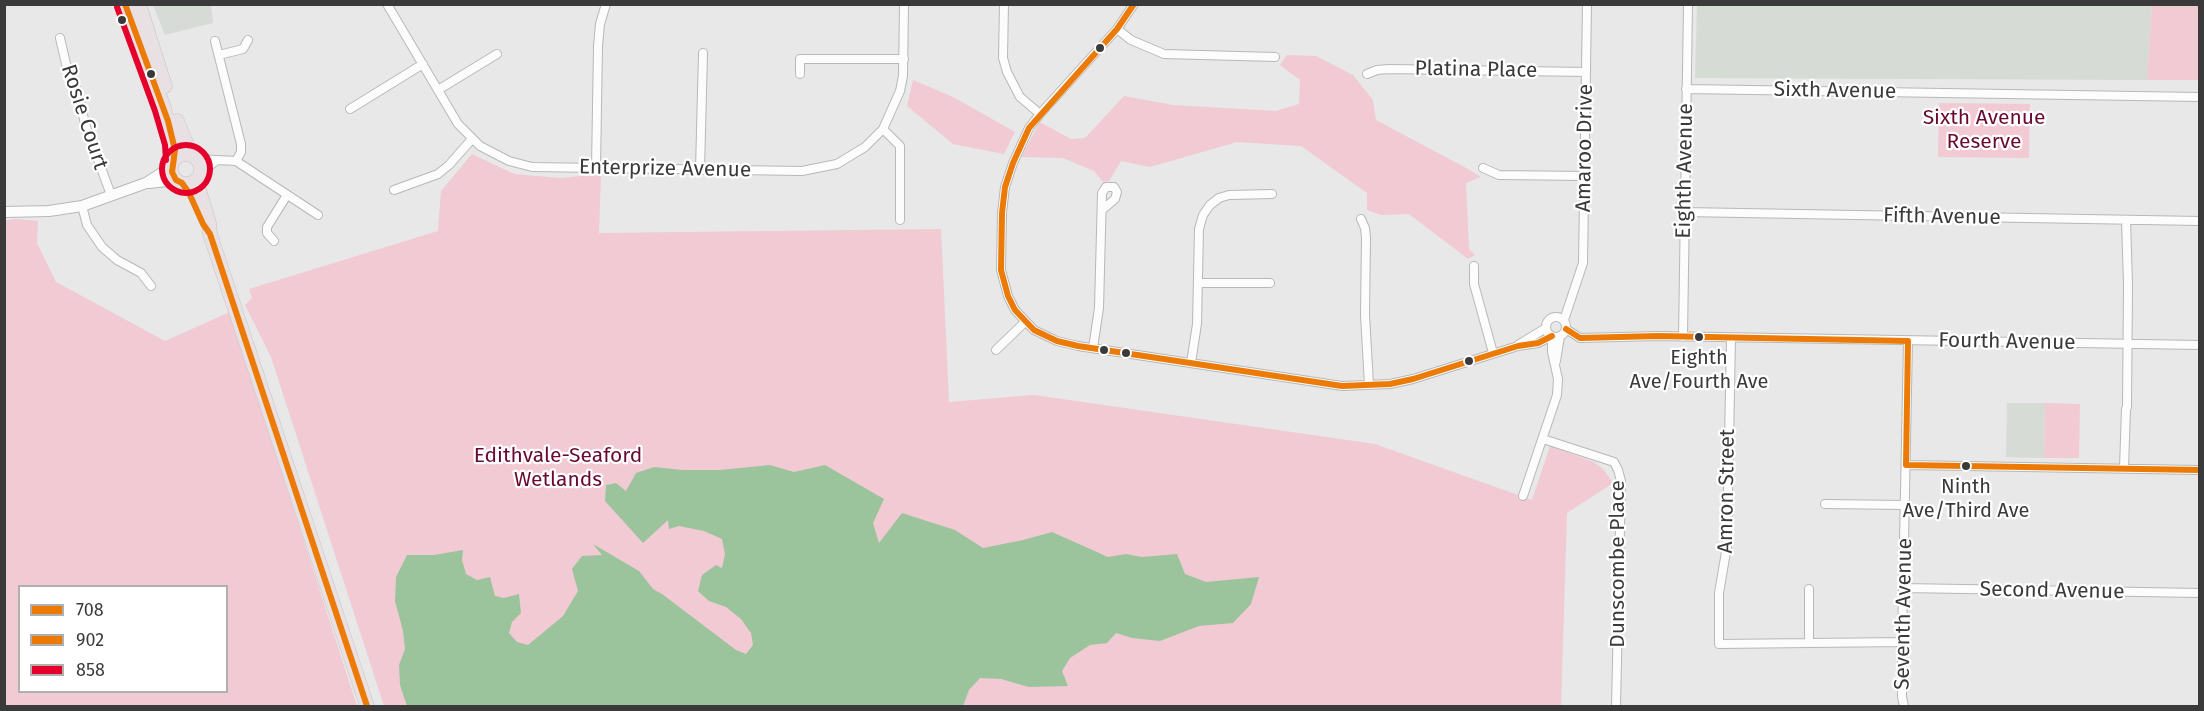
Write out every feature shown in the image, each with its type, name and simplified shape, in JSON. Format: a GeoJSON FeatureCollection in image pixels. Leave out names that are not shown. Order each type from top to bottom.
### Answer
{"type":"FeatureCollection","features":[{"type":"Feature","properties":{"kind":"highway"},"geometry":{"type":"LineString","coordinates":[[124,4],[164,108],[174,143],[186,169]]}},
{"type":"Feature","properties":{"kind":"highway"},"geometry":{"type":"LineString","coordinates":[[140,4],[178,127],[189,193],[210,234],[368,706]]}},
{"type":"Feature","properties":{"kind":"street","name":"Enterprize Avenue"},"geometry":{"type":"LineString","coordinates":[[387,4],[459,124],[472,140],[508,161],[532,167],[802,171],[837,164],[855,154],[883,129],[898,100],[903,76],[904,4]]}},
{"type":"Feature","properties":{"kind":"street"},"geometry":{"type":"LineString","coordinates":[[596,168],[598,46],[600,24],[606,4]]}},
{"type":"Feature","properties":{"kind":"street"},"geometry":{"type":"LineString","coordinates":[[1004,4],[1003,58],[1007,72],[1020,97],[1040,114]]}},
{"type":"Feature","properties":{"kind":"street"},"geometry":{"type":"LineString","coordinates":[[1134,4],[1117,29],[1029,128],[1005,187],[1001,270],[1008,296],[1024,322],[1034,330],[1057,341],[1093,348],[1342,386],[1390,384],[1413,379],[1518,346],[1557,331]]}},
{"type":"Feature","properties":{"kind":"street","name":"Amaroo Drive"},"geometry":{"type":"LineString","coordinates":[[1575,289],[1547,323],[1557,331],[1575,289],[1583,263],[1587,4]]}},
{"type":"Feature","properties":{"kind":"street","name":"Eighth Avenue"},"geometry":{"type":"LineString","coordinates":[[1683,337],[1688,4]]}},
{"type":"Feature","properties":{"kind":"street"},"geometry":{"type":"LineString","coordinates":[[1117,29],[1143,47],[1164,54],[1275,57]]}},
{"type":"Feature","properties":{"kind":"street","name":"Rosie Court"},"geometry":{"type":"LineString","coordinates":[[60,38],[66,64],[79,96],[85,124],[111,195]]}},
{"type":"Feature","properties":{"kind":"street"},"geometry":{"type":"LineString","coordinates":[[219,55],[243,49],[248,40]]}},
{"type":"Feature","properties":{"kind":"street"},"geometry":{"type":"LineString","coordinates":[[215,41],[241,144],[241,152],[236,161]]}},
{"type":"Feature","properties":{"kind":"street"},"geometry":{"type":"LineString","coordinates":[[700,170],[703,53]]}},
{"type":"Feature","properties":{"kind":"street"},"geometry":{"type":"LineString","coordinates":[[438,90],[497,54]]}},
{"type":"Feature","properties":{"kind":"street"},"geometry":{"type":"LineString","coordinates":[[800,74],[800,58],[904,59]]}},
{"type":"Feature","properties":{"kind":"street"},"geometry":{"type":"LineString","coordinates":[[350,109],[423,64]]}},
{"type":"Feature","properties":{"kind":"street","name":"Platina Place"},"geometry":{"type":"LineString","coordinates":[[1367,74],[1389,69],[1586,72]]}},
{"type":"Feature","properties":{"kind":"street","name":"Sixth Avenue"},"geometry":{"type":"LineString","coordinates":[[1686,89],[2199,96]]}},
{"type":"Feature","properties":{"kind":"street"},"geometry":{"type":"LineString","coordinates":[[883,129],[900,146],[900,220]]}},
{"type":"Feature","properties":{"kind":"street"},"geometry":{"type":"LineString","coordinates":[[394,190],[438,174],[472,140]]}},
{"type":"Feature","properties":{"kind":"street"},"geometry":{"type":"LineString","coordinates":[[4,212],[49,212],[82,206],[216,160],[236,161],[318,215]]}},
{"type":"Feature","properties":{"kind":"street"},"geometry":{"type":"LineString","coordinates":[[1483,168],[1499,175],[1584,176]]}},
{"type":"Feature","properties":{"kind":"street"},"geometry":{"type":"LineString","coordinates":[[1191,363],[1197,324],[1199,229],[1203,215],[1219,198],[1229,195],[1272,194]]}},
{"type":"Feature","properties":{"kind":"street"},"geometry":{"type":"LineString","coordinates":[[274,241],[269,236],[267,227],[287,195]]}},
{"type":"Feature","properties":{"kind":"street"},"geometry":{"type":"LineString","coordinates":[[82,206],[87,225],[102,248],[117,260],[141,273],[151,286]]}},
{"type":"Feature","properties":{"kind":"street"},"geometry":{"type":"LineString","coordinates":[[1093,348],[1099,308],[1102,210]]}},
{"type":"Feature","properties":{"kind":"street","name":"Fifth Avenue"},"geometry":{"type":"LineString","coordinates":[[1684,212],[2199,221]]}},
{"type":"Feature","properties":{"kind":"street"},"geometry":{"type":"LineString","coordinates":[[1361,219],[1366,238],[1365,315],[1369,385]]}},
{"type":"Feature","properties":{"kind":"street"},"geometry":{"type":"LineString","coordinates":[[2124,468],[2128,344],[2126,220]]}},
{"type":"Feature","properties":{"kind":"street"},"geometry":{"type":"LineString","coordinates":[[1474,266],[1474,284],[1493,353]]}},
{"type":"Feature","properties":{"kind":"street"},"geometry":{"type":"LineString","coordinates":[[1199,282],[1270,283]]}},
{"type":"Feature","properties":{"kind":"street"},"geometry":{"type":"LineString","coordinates":[[996,350],[1024,322]]}},
{"type":"Feature","properties":{"kind":"street"},"geometry":{"type":"LineString","coordinates":[[1518,346],[1538,343],[1557,331]]}},
{"type":"Feature","properties":{"kind":"street"},"geometry":{"type":"LineString","coordinates":[[1556,368],[1552,352],[1557,331]]}},
{"type":"Feature","properties":{"kind":"street"},"geometry":{"type":"LineString","coordinates":[[1523,496],[1557,395],[1557,331]]}},
{"type":"Feature","properties":{"kind":"street","name":"Fourth Avenue"},"geometry":{"type":"LineString","coordinates":[[1557,331],[1580,338],[1683,337],[2199,345]]}},
{"type":"Feature","properties":{"kind":"street","name":"Amron Street"},"geometry":{"type":"LineString","coordinates":[[1731,338],[1727,546],[1719,593],[1719,644],[1809,642]]}},
{"type":"Feature","properties":{"kind":"street","name":"Seventh Avenue"},"geometry":{"type":"LineString","coordinates":[[1904,706],[1902,642],[1908,341]]}},
{"type":"Feature","properties":{"kind":"street"},"geometry":{"type":"LineString","coordinates":[[1538,343],[1552,352]]}},
{"type":"Feature","properties":{"kind":"street","name":"Dunscombe Place"},"geometry":{"type":"LineString","coordinates":[[1543,439],[1614,462],[1618,470],[1621,481],[1616,706]]}},
{"type":"Feature","properties":{"kind":"street"},"geometry":{"type":"LineString","coordinates":[[1906,465],[2199,470]]}},
{"type":"Feature","properties":{"kind":"street"},"geometry":{"type":"LineString","coordinates":[[1824,504],[1905,505]]}},
{"type":"Feature","properties":{"kind":"street","name":"Second Avenue"},"geometry":{"type":"LineString","coordinates":[[1904,588],[2199,593]]}},
{"type":"Feature","properties":{"kind":"street"},"geometry":{"type":"LineString","coordinates":[[1809,589],[1809,642],[1902,642]]}},
{"type":"Feature","properties":{"kind":"shaded area"},"geometry":{"type":"Polygon","coordinates":[[[153,5],[211,5],[213,23],[165,35],[153,5]]]}},
{"type":"Feature","properties":{"kind":"shaded area"},"geometry":{"type":"Polygon","coordinates":[[[1697,5],[2152,5],[2147,80],[1695,78],[1697,5]]]}},
{"type":"Feature","properties":{"kind":"shaded area"},"geometry":{"type":"Polygon","coordinates":[[[2007,403],[2045,403],[2044,458],[2006,457],[2007,403]]]}},
{"type":"Feature","properties":{"kind":"shaded area"},"geometry":{"type":"Polygon","coordinates":[[[770,465],[794,472],[825,465],[884,499],[873,523],[879,543],[902,513],[955,530],[983,548],[1052,532],[1108,557],[1126,554],[1142,557],[1177,554],[1185,574],[1206,582],[1259,577],[1251,604],[1233,623],[1199,626],[1160,641],[1132,638],[1116,633],[1107,643],[1090,645],[1070,658],[1062,671],[1068,686],[1029,687],[1001,679],[980,678],[969,690],[963,706],[407,706],[400,685],[399,665],[405,649],[395,601],[396,577],[407,555],[434,555],[463,550],[462,560],[466,574],[477,580],[490,577],[495,596],[504,598],[519,594],[521,613],[512,622],[509,633],[517,642],[528,645],[563,616],[578,591],[572,569],[582,556],[602,555],[593,544],[639,571],[653,589],[736,650],[746,654],[753,645],[751,633],[741,619],[726,607],[709,601],[698,591],[702,575],[716,565],[722,568],[725,554],[722,539],[704,531],[679,526],[669,529],[668,520],[643,543],[605,501],[606,485],[616,483],[626,491],[636,473],[654,467],[720,470],[770,465]]]}},
{"type":"Feature","properties":{"kind":"green space"},"geometry":{"type":"Polygon","coordinates":[[[2152,5],[2199,5],[2199,80],[2147,80],[2152,5]]]}},
{"type":"Feature","properties":{"kind":"green space"},"geometry":{"type":"Polygon","coordinates":[[[1287,55],[1316,56],[1353,75],[1373,100],[1376,120],[1481,177],[1466,183],[1469,249],[1475,255],[1468,259],[1409,214],[1381,215],[1367,210],[1367,193],[1301,146],[1237,142],[1150,167],[1121,161],[1109,181],[1103,182],[1094,171],[1063,158],[1021,157],[1040,122],[1071,139],[1085,138],[1124,96],[1173,105],[1276,111],[1299,104],[1300,80],[1280,65],[1287,55]]]}},
{"type":"Feature","properties":{"kind":"green space"},"geometry":{"type":"Polygon","coordinates":[[[913,80],[953,97],[1015,132],[1004,154],[953,144],[907,106],[913,80]]]}},
{"type":"Feature","properties":{"kind":"green space","name":"Sixth Avenue Reserve"},"geometry":{"type":"Polygon","coordinates":[[[1939,103],[2030,104],[2029,158],[1938,157],[1939,103]]]}},
{"type":"Feature","properties":{"kind":"green space","name":"Edithvale-Seaford Wetlands"},"geometry":{"type":"Polygon","coordinates":[[[472,154],[514,174],[561,178],[601,174],[599,233],[941,229],[949,402],[1034,395],[1375,444],[1532,500],[1550,446],[1594,462],[1604,470],[1613,483],[1567,513],[1561,706],[384,706],[271,357],[245,305],[252,298],[249,289],[438,231],[441,191],[472,154]]]}},
{"type":"Feature","properties":{"kind":"green space"},"geometry":{"type":"Polygon","coordinates":[[[15,219],[38,221],[37,243],[56,282],[165,341],[230,312],[357,706],[5,706],[4,221],[15,219]]]}},
{"type":"Feature","properties":{"kind":"green space"},"geometry":{"type":"Polygon","coordinates":[[[2045,403],[2080,404],[2079,458],[2044,458],[2045,403]]]}},
{"type":"Feature","properties":{"kind":"transit line","name":"902"},"geometry":{"type":"LineString","coordinates":[[125,4],[168,121],[175,150],[172,172],[176,180],[182,183],[189,193],[210,234],[367,706]]}},
{"type":"Feature","properties":{"kind":"transit line","name":"708"},"geometry":{"type":"LineString","coordinates":[[1134,4],[1117,29],[1029,128],[1005,187],[1001,270],[1008,296],[1015,310],[1034,330],[1057,341],[1078,346],[1342,386],[1390,384],[1413,379],[1518,346],[1538,343],[1552,336]]}},
{"type":"Feature","properties":{"kind":"transit line","name":"858"},"geometry":{"type":"LineString","coordinates":[[117,7],[155,111],[165,145],[166,160]]}},
{"type":"Feature","properties":{"kind":"transit line","name":"858"},"geometry":{"type":"LineString","coordinates":[[186,145],[203,152],[210,169],[203,186],[186,193],[169,186],[162,169],[169,152],[186,145]]}},
{"type":"Feature","properties":{"kind":"transit line","name":"708"},"geometry":{"type":"LineString","coordinates":[[1566,329],[1580,338],[1658,336],[1908,341]]}},
{"type":"Feature","properties":{"kind":"transit line","name":"708"},"geometry":{"type":"LineString","coordinates":[[1906,465],[1908,341]]}},
{"type":"Feature","properties":{"kind":"transit line","name":"708"},"geometry":{"type":"LineString","coordinates":[[1906,465],[2200,470]]}},
{"type":"Feature","properties":{"kind":"place","name":"Eighth Ave/Fourth Ave"},"geometry":{"type":"Point","coordinates":[1699,337]}},
{"type":"Feature","properties":{"kind":"place","name":"Ninth Ave/Third Ave"},"geometry":{"type":"Point","coordinates":[1966,466]}}]}
